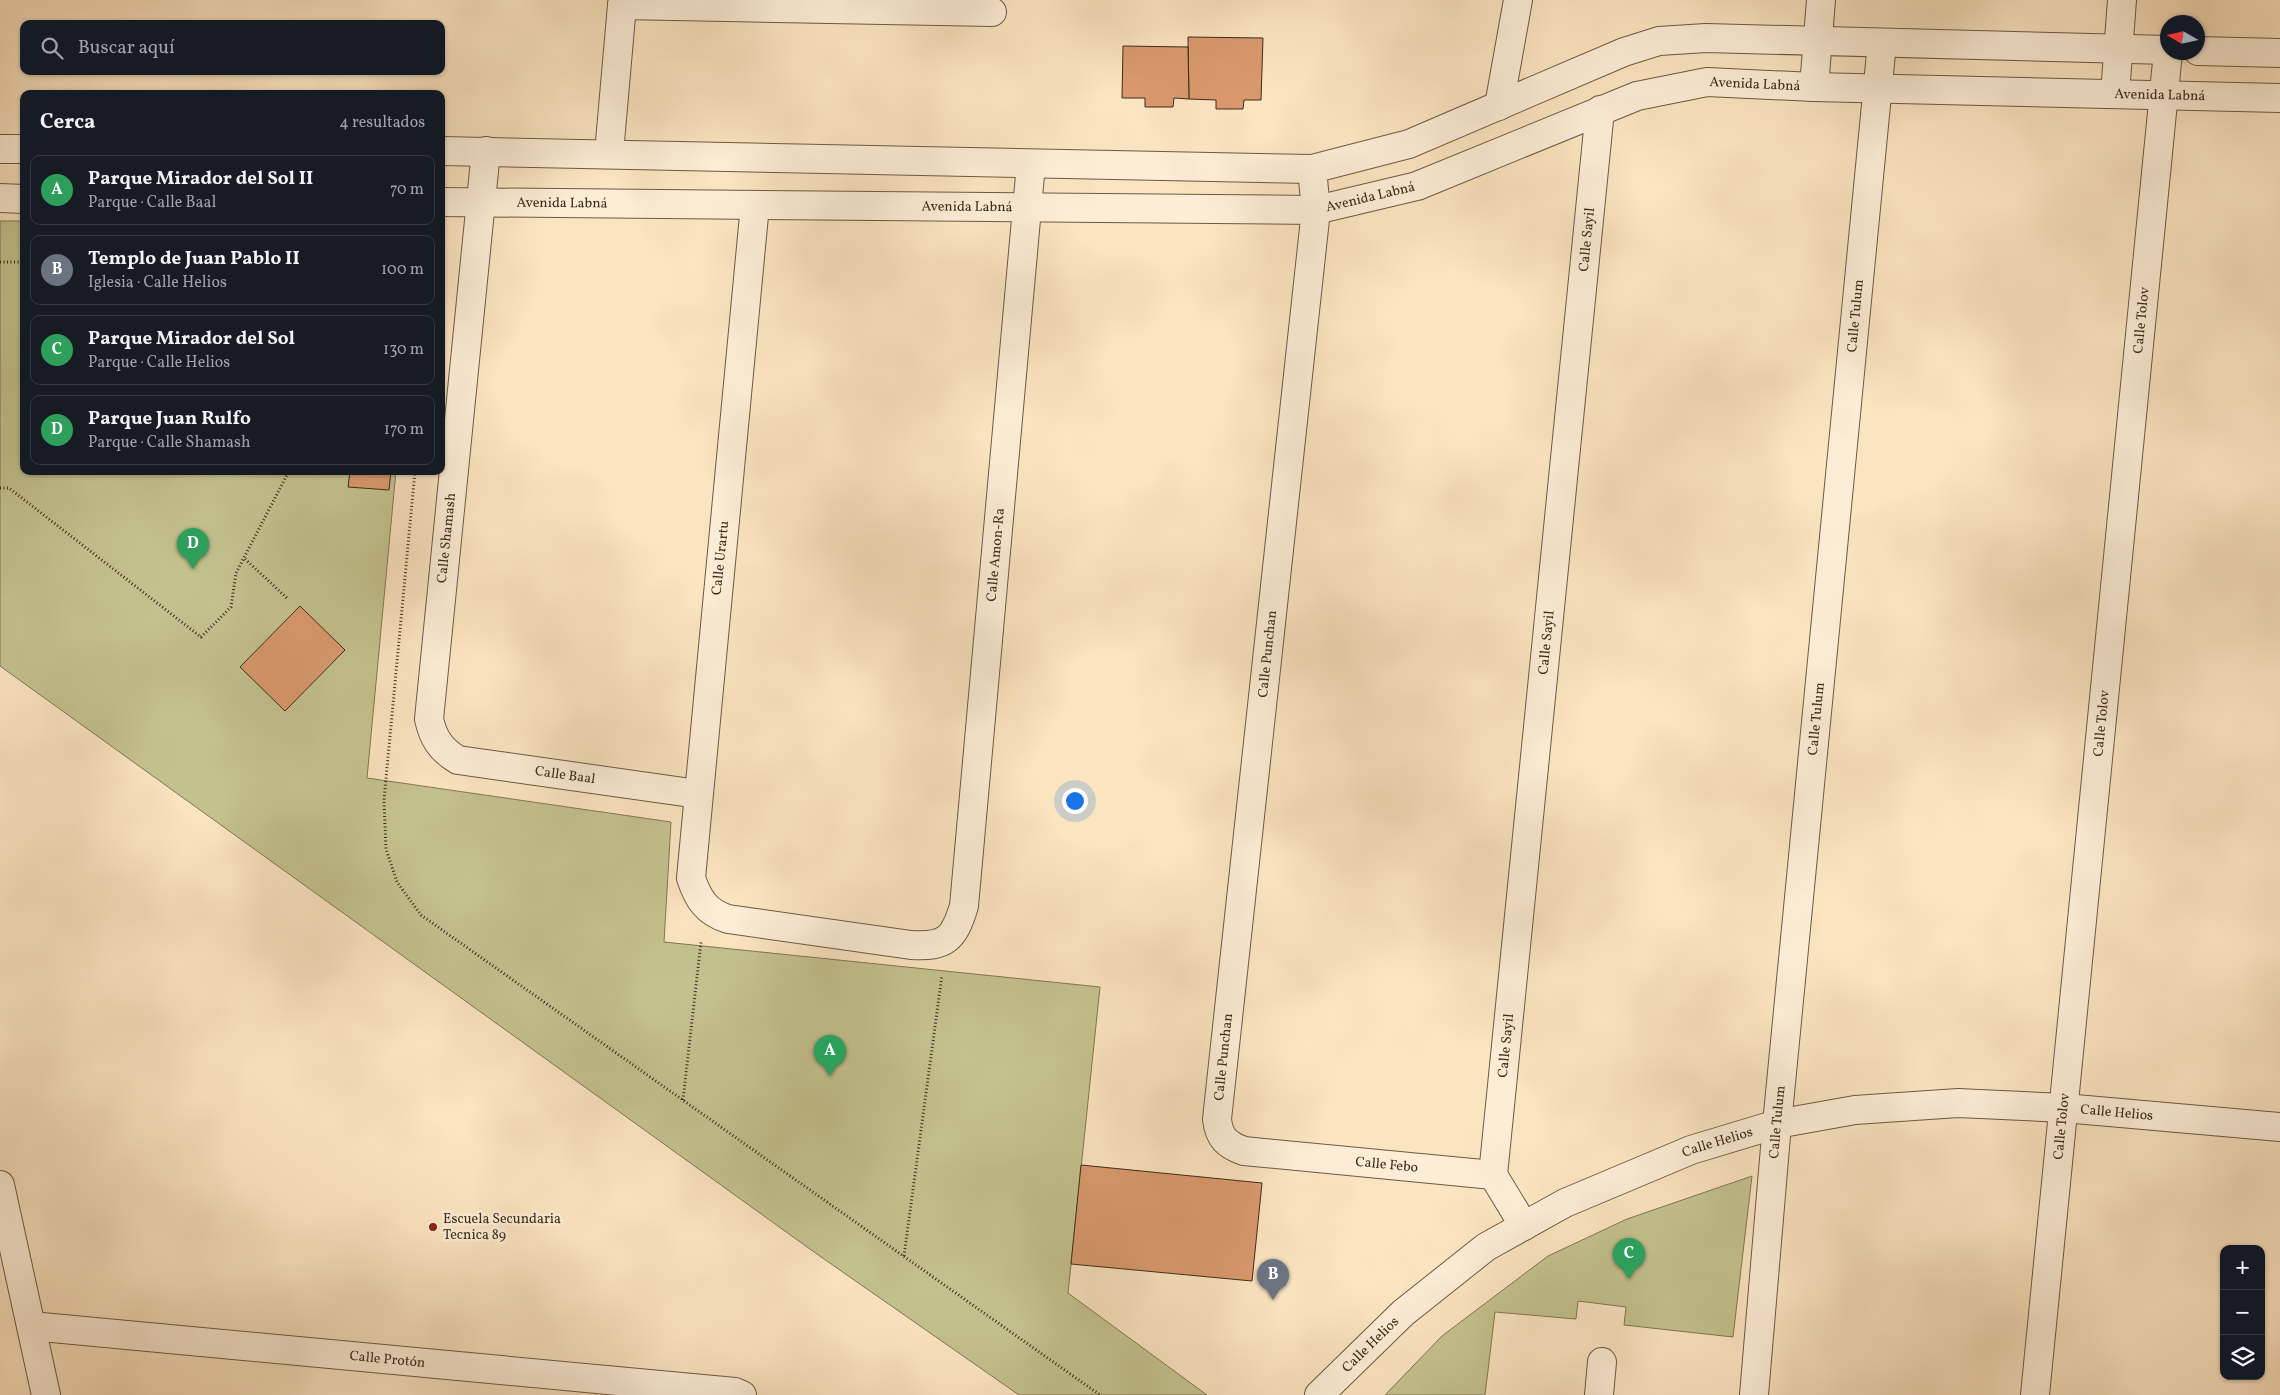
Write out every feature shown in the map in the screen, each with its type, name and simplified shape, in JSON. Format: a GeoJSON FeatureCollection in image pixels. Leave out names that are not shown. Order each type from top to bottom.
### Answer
{"type":"FeatureCollection","features":[{"type":"Feature","properties":{"kind":"street"},"geometry":{"type":"LineString","coordinates":[[1499,106],[1518,0]]}},
{"type":"Feature","properties":{"kind":"street"},"geometry":{"type":"LineString","coordinates":[[1814,87],[1821,0]]}},
{"type":"Feature","properties":{"kind":"street"},"geometry":{"type":"LineString","coordinates":[[2115,94],[2122,0]]}},
{"type":"Feature","properties":{"kind":"street"},"geometry":{"type":"LineString","coordinates":[[609,153],[620,2],[992,12]]}},
{"type":"Feature","properties":{"kind":"street"},"geometry":{"type":"LineString","coordinates":[[445,151],[1312,169],[1408,144],[1624,52],[1659,41],[1706,38],[2160,51]]}},
{"type":"Feature","properties":{"kind":"street","name":"Calle Tulum"},"geometry":{"type":"LineString","coordinates":[[1754,1395],[1777,1124],[1882,43]]}},
{"type":"Feature","properties":{"kind":"street"},"geometry":{"type":"LineString","coordinates":[[2205,51],[2280,53]]}},
{"type":"Feature","properties":{"kind":"street","name":"Calle Tolov"},"geometry":{"type":"LineString","coordinates":[[2035,1395],[2167,60]]}},
{"type":"Feature","properties":{"kind":"street","name":"Avenida Labná"},"geometry":{"type":"LineString","coordinates":[[445,202],[1316,210],[1417,186],[1637,96],[1707,82],[1814,87],[1879,87],[2280,98]]}},
{"type":"Feature","properties":{"kind":"street","name":"Calle Sayil"},"geometry":{"type":"LineString","coordinates":[[1494,1175],[1600,110]]}},
{"type":"Feature","properties":{"kind":"street"},"geometry":{"type":"LineString","coordinates":[[0,149],[20,149]]}},
{"type":"Feature","properties":{"kind":"street","name":"Calle Shamash"},"geometry":{"type":"LineString","coordinates":[[438,744],[432,732],[429,719],[486,151]]}},
{"type":"Feature","properties":{"kind":"street","name":"Calle Amon-Ra"},"geometry":{"type":"LineString","coordinates":[[947,940],[958,926],[964,906],[1031,164]]}},
{"type":"Feature","properties":{"kind":"street","name":"Calle Punchan"},"geometry":{"type":"LineString","coordinates":[[1223,1139],[1218,1129],[1217,1119],[1316,210],[1312,169]]}},
{"type":"Feature","properties":{"kind":"street"},"geometry":{"type":"LineString","coordinates":[[0,198],[20,199]]}},
{"type":"Feature","properties":{"kind":"street","name":"Calle Urartu"},"geometry":{"type":"LineString","coordinates":[[705,907],[696,895],[691,878],[755,205]]}},
{"type":"Feature","properties":{"kind":"street","name":"Calle Baal"},"geometry":{"type":"LineString","coordinates":[[438,744],[446,753],[458,760],[698,794]]}},
{"type":"Feature","properties":{"kind":"street"},"geometry":{"type":"LineString","coordinates":[[705,907],[714,915],[728,919],[911,945],[929,946],[947,940]]}},
{"type":"Feature","properties":{"kind":"street","name":"Calle Helios"},"geometry":{"type":"LineString","coordinates":[[1319,1395],[1403,1313],[1486,1247],[1565,1203],[1691,1150],[1777,1124],[1855,1110],[1958,1103],[2064,1108],[2280,1127]]}},
{"type":"Feature","properties":{"kind":"street","name":"Calle Febo"},"geometry":{"type":"LineString","coordinates":[[1223,1139],[1232,1146],[1244,1151],[1494,1175]]}},
{"type":"Feature","properties":{"kind":"street"},"geometry":{"type":"LineString","coordinates":[[1494,1175],[1524,1226]]}},
{"type":"Feature","properties":{"kind":"street"},"geometry":{"type":"LineString","coordinates":[[0,1185],[46,1395]]}},
{"type":"Feature","properties":{"kind":"street","name":"Calle Protón"},"geometry":{"type":"LineString","coordinates":[[31,1326],[725,1391],[742,1395]]}},
{"type":"Feature","properties":{"kind":"street"},"geometry":{"type":"LineString","coordinates":[[1599,1395],[1602,1362]]}},
{"type":"Feature","properties":{"kind":"path"},"geometry":{"type":"LineString","coordinates":[[0,262],[20,262]]}},
{"type":"Feature","properties":{"kind":"path"},"geometry":{"type":"LineString","coordinates":[[0,488],[9,488],[201,637],[231,607],[236,573],[287,475]]}},
{"type":"Feature","properties":{"kind":"path"},"geometry":{"type":"LineString","coordinates":[[415,475],[384,800],[386,849],[397,882],[420,915],[1100,1395]]}},
{"type":"Feature","properties":{"kind":"path"},"geometry":{"type":"LineString","coordinates":[[245,558],[288,599]]}},
{"type":"Feature","properties":{"kind":"path"},"geometry":{"type":"LineString","coordinates":[[684,1100],[705,907]]}},
{"type":"Feature","properties":{"kind":"path"},"geometry":{"type":"LineString","coordinates":[[904,1256],[947,940]]}},
{"type":"Feature","properties":{"kind":"shaded area"},"geometry":{"type":"Polygon","coordinates":[[[0,221],[20,221],[20,475],[396,475],[367,778],[671,822],[664,942],[1100,987],[1068,1293],[1207,1395],[1019,1395],[814,1252],[0,666],[0,221]]]}},
{"type":"Feature","properties":{"kind":"shaded area"},"geometry":{"type":"Polygon","coordinates":[[[1752,1176],[1733,1337],[1624,1325],[1626,1307],[1578,1301],[1576,1319],[1495,1312],[1485,1395],[1385,1395],[1442,1336],[1548,1256],[1627,1219],[1752,1176]]]}},
{"type":"Feature","properties":{"kind":"building"},"geometry":{"type":"Polygon","coordinates":[[[1188,37],[1263,38],[1261,100],[1244,100],[1243,109],[1216,109],[1216,100],[1189,99],[1188,37]]]}},
{"type":"Feature","properties":{"kind":"building"},"geometry":{"type":"Polygon","coordinates":[[[1123,46],[1188,47],[1189,99],[1174,98],[1173,107],[1145,107],[1145,98],[1122,98],[1123,46]]]}},
{"type":"Feature","properties":{"kind":"building"},"geometry":{"type":"Polygon","coordinates":[[[350,475],[391,475],[389,490],[348,487],[350,475]]]}},
{"type":"Feature","properties":{"kind":"building"},"geometry":{"type":"Polygon","coordinates":[[[300,606],[345,650],[285,711],[240,667],[300,606]]]}},
{"type":"Feature","properties":{"kind":"building"},"geometry":{"type":"Polygon","coordinates":[[[1081,1165],[1262,1183],[1252,1281],[1071,1264],[1081,1165]]]}},
{"type":"Feature","properties":{"kind":"place","name":"Parque Juan Rulfo"},"geometry":{"type":"Point","coordinates":[193,569]}},
{"type":"Feature","properties":{"kind":"place","name":"Parque Mirador del Sol II"},"geometry":{"type":"Point","coordinates":[830,1076]}},
{"type":"Feature","properties":{"kind":"place","name":"Escuela Secundaria Tecnica 89"},"geometry":{"type":"Point","coordinates":[433,1227]}},
{"type":"Feature","properties":{"kind":"place","name":"Parque Mirador del Sol"},"geometry":{"type":"Point","coordinates":[1629,1279]}},
{"type":"Feature","properties":{"kind":"place","name":"Templo de Juan Pablo II"},"geometry":{"type":"Point","coordinates":[1273,1300]}}]}
